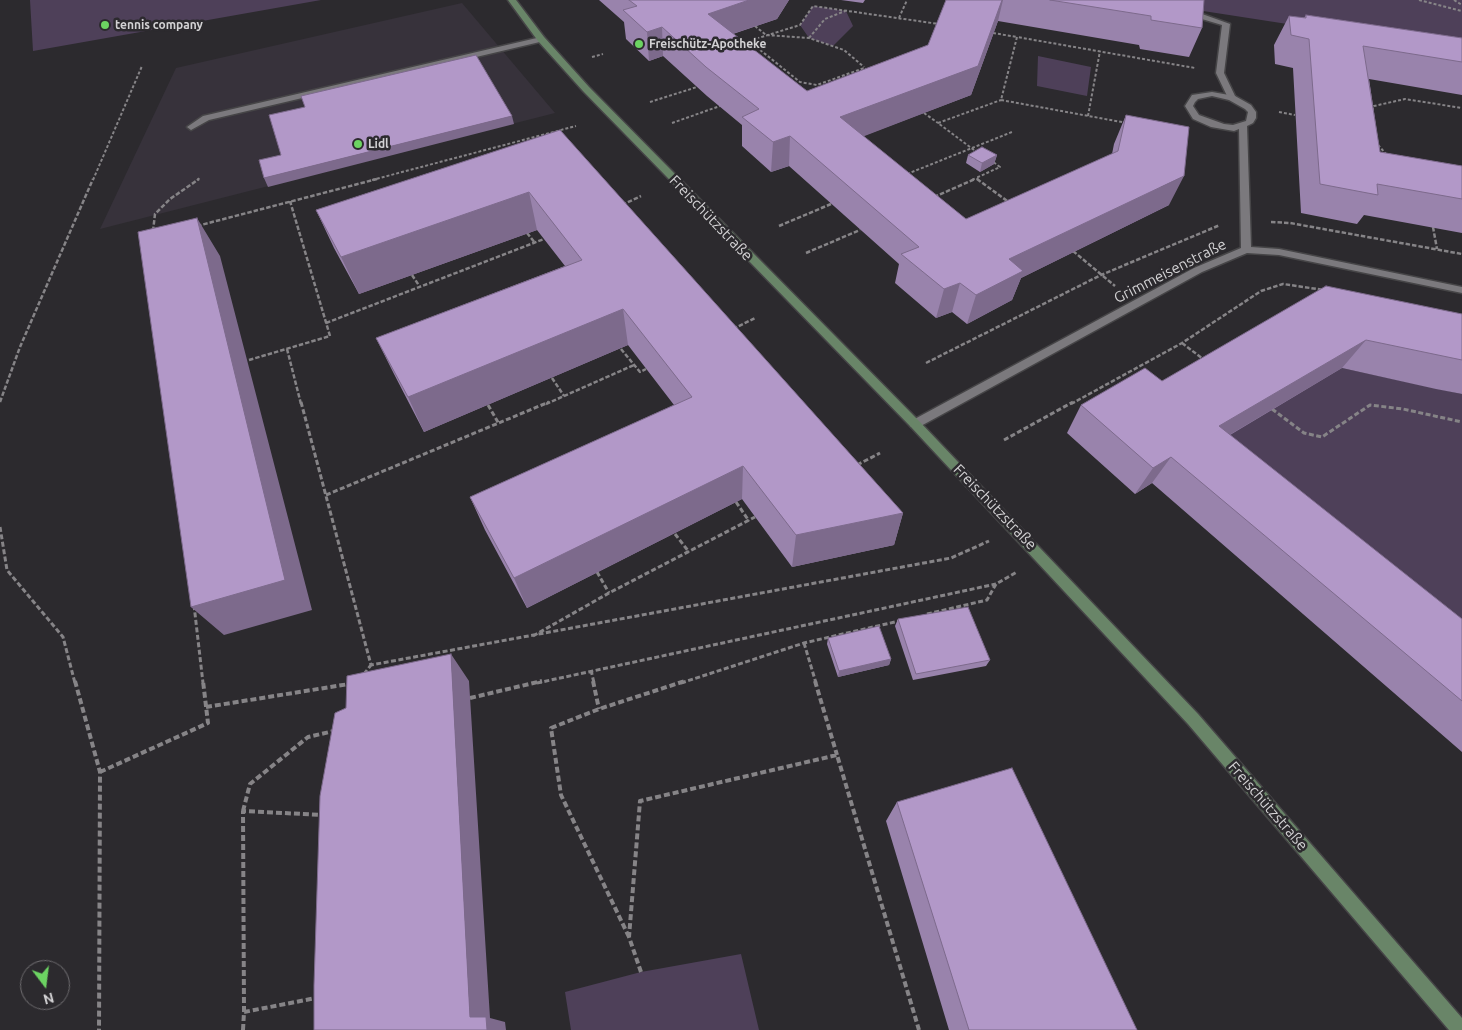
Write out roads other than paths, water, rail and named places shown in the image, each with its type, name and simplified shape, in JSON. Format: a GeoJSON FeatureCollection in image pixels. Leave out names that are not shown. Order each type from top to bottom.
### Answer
{"type":"FeatureCollection","features":[{"type":"Feature","properties":{"kind":"main road","name":"Freischützstraße"},"geometry":{"type":"LineString","coordinates":[[512,0],[542,38],[603,107],[915,424],[1042,557],[1193,720],[1461,1030]]}},
{"type":"Feature","properties":{"kind":"street"},"geometry":{"type":"LineString","coordinates":[[1177,10],[1226,24],[1220,73],[1232,98]]}},
{"type":"Feature","properties":{"kind":"street"},"geometry":{"type":"LineString","coordinates":[[191,127],[206,118],[542,38]]}},
{"type":"Feature","properties":{"kind":"street"},"geometry":{"type":"LineString","coordinates":[[1203,95],[1222,95],[1232,98],[1241,102],[1252,112],[1252,118],[1249,123],[1234,128],[1214,125],[1196,117],[1189,106],[1196,97],[1203,95]]}},
{"type":"Feature","properties":{"kind":"street"},"geometry":{"type":"LineString","coordinates":[[1243,126],[1246,250]]}},
{"type":"Feature","properties":{"kind":"street","name":"Grimmeisenstraße"},"geometry":{"type":"LineString","coordinates":[[915,424],[1198,270],[1246,250],[1280,252],[1462,290]]}},
{"type":"Feature","properties":{"kind":"place","name":"tennis company"},"geometry":{"type":"Point","coordinates":[105,25]}},
{"type":"Feature","properties":{"kind":"place","name":"Freischütz-Apotheke"},"geometry":{"type":"Point","coordinates":[639,44]}},
{"type":"Feature","properties":{"kind":"place","name":"Lidl"},"geometry":{"type":"Point","coordinates":[358,144]}}]}
